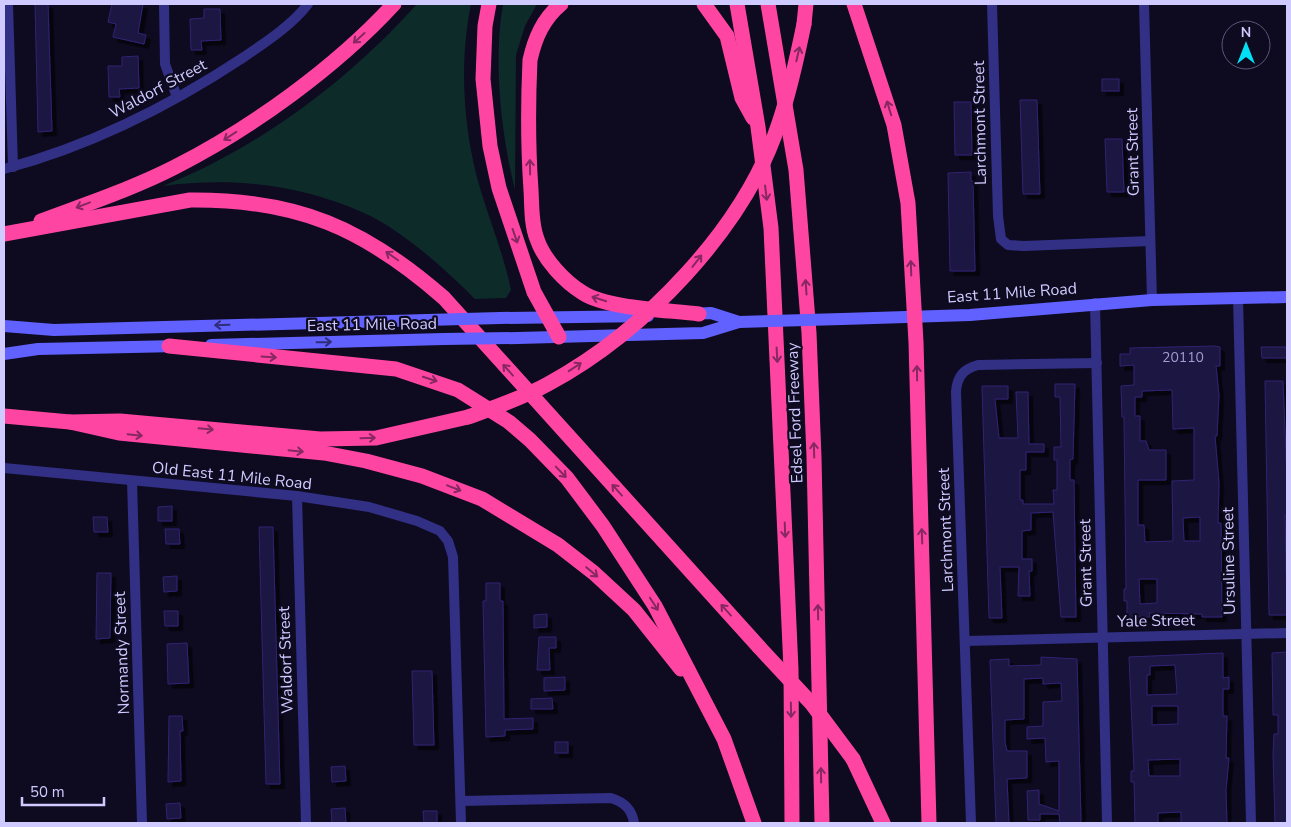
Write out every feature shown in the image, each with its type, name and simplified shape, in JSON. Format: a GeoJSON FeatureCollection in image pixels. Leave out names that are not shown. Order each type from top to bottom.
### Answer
{"type":"FeatureCollection","features":[{"type":"Feature","properties":{"kind":"highway"},"geometry":{"type":"LineString","coordinates":[[5,234],[174,168],[218,144],[262,115],[340,55],[394,4]]}},
{"type":"Feature","properties":{"kind":"highway"},"geometry":{"type":"LineString","coordinates":[[488,4],[484,26],[483,79],[490,146],[498,188],[534,292],[559,337]]}},
{"type":"Feature","properties":{"kind":"highway"},"geometry":{"type":"LineString","coordinates":[[561,4],[551,13],[542,26],[533,46],[530,60],[530,178],[533,224],[537,240],[543,253],[564,278],[584,294],[615,304],[699,314]]}},
{"type":"Feature","properties":{"kind":"highway"},"geometry":{"type":"LineString","coordinates":[[704,4],[727,36],[742,98],[758,127]]}},
{"type":"Feature","properties":{"kind":"highway","name":"Edsel Ford Freeway"},"geometry":{"type":"LineString","coordinates":[[738,4],[758,127],[770,228],[791,669],[792,823]]}},
{"type":"Feature","properties":{"kind":"highway","name":"Edsel Ford Freeway"},"geometry":{"type":"LineString","coordinates":[[768,4],[796,170],[810,333],[816,516],[822,823]]}},
{"type":"Feature","properties":{"kind":"highway"},"geometry":{"type":"LineString","coordinates":[[4,416],[70,422],[120,421],[320,439],[376,438],[468,417],[547,384],[573,370],[636,324],[694,266],[737,207],[768,150],[779,124],[804,24],[806,4]]}},
{"type":"Feature","properties":{"kind":"highway"},"geometry":{"type":"LineString","coordinates":[[854,4],[888,104],[902,162],[908,203],[913,317],[916,342],[929,823]]}},
{"type":"Feature","properties":{"kind":"highway"},"geometry":{"type":"LineString","coordinates":[[5,234],[190,200],[240,202],[290,209],[346,229],[370,242],[406,266],[444,298],[818,712],[853,759],[883,823]]}},
{"type":"Feature","properties":{"kind":"highway"},"geometry":{"type":"LineString","coordinates":[[169,346],[396,369],[436,381],[479,401],[530,440],[567,478],[603,526],[655,606],[716,722],[741,781],[754,823]]}},
{"type":"Feature","properties":{"kind":"highway"},"geometry":{"type":"LineString","coordinates":[[70,422],[119,433],[324,453],[366,461],[422,476],[482,499],[558,545],[594,573],[634,610],[674,660],[716,722]]}},
{"type":"Feature","properties":{"kind":"main road","name":"East 11 Mile Road"},"geometry":{"type":"LineString","coordinates":[[4,354],[38,350],[703,332],[739,322],[970,314],[1152,300],[1287,297]]}},
{"type":"Feature","properties":{"kind":"main road","name":"East 11 Mile Road"},"geometry":{"type":"LineString","coordinates":[[4,326],[54,330],[712,313],[739,322]]}},
{"type":"Feature","properties":{"kind":"street"},"geometry":{"type":"LineString","coordinates":[[8,4],[8,168]]}},
{"type":"Feature","properties":{"kind":"street"},"geometry":{"type":"LineString","coordinates":[[164,4],[165,64],[177,97]]}},
{"type":"Feature","properties":{"kind":"street","name":"Waldorf Street"},"geometry":{"type":"LineString","coordinates":[[8,168],[84,143],[117,129],[177,97],[258,47],[295,18],[308,4]]}},
{"type":"Feature","properties":{"kind":"street","name":"Larchmont Street"},"geometry":{"type":"LineString","coordinates":[[992,4],[998,216],[1001,239],[1008,245],[1024,246],[1150,241]]}},
{"type":"Feature","properties":{"kind":"street","name":"Grant Street"},"geometry":{"type":"LineString","coordinates":[[1144,4],[1152,300]]}},
{"type":"Feature","properties":{"kind":"street","name":"Ursuline Street"},"geometry":{"type":"LineString","coordinates":[[1238,298],[1251,823]]}},
{"type":"Feature","properties":{"kind":"street","name":"Grant Street"},"geometry":{"type":"LineString","coordinates":[[1095,303],[1107,823]]}},
{"type":"Feature","properties":{"kind":"street","name":"Larchmont Street"},"geometry":{"type":"LineString","coordinates":[[970,823],[956,392],[958,379],[965,370],[978,365],[1096,364]]}},
{"type":"Feature","properties":{"kind":"street","name":"Old East 11 Mile Road"},"geometry":{"type":"LineString","coordinates":[[4,468],[297,496],[386,511],[440,531],[448,541],[453,557],[461,801]]}},
{"type":"Feature","properties":{"kind":"street","name":"Normandy Street"},"geometry":{"type":"LineString","coordinates":[[132,481],[142,823]]}},
{"type":"Feature","properties":{"kind":"street","name":"Waldorf Street"},"geometry":{"type":"LineString","coordinates":[[297,496],[306,823]]}},
{"type":"Feature","properties":{"kind":"street","name":"Yale Street"},"geometry":{"type":"LineString","coordinates":[[964,641],[1287,633]]}},
{"type":"Feature","properties":{"kind":"street"},"geometry":{"type":"LineString","coordinates":[[461,823],[461,801],[611,798],[626,806],[633,816],[634,823]]}},
{"type":"Feature","properties":{"kind":"green space"},"geometry":{"type":"Polygon","coordinates":[[[417,4],[471,4],[467,26],[464,73],[467,120],[474,166],[501,251],[511,290],[506,298],[475,299],[437,263],[393,229],[364,213],[340,203],[290,189],[265,185],[215,182],[163,186],[234,152],[268,132],[332,85],[362,59],[417,4]]]}},
{"type":"Feature","properties":{"kind":"green space"},"geometry":{"type":"Polygon","coordinates":[[[503,4],[537,4],[525,26],[516,55],[515,190],[502,122],[500,97],[499,49],[503,4]]]}},
{"type":"Feature","properties":{"kind":"building"},"geometry":{"type":"Polygon","coordinates":[[[35,4],[48,4],[52,131],[38,132],[35,4]]]}},
{"type":"Feature","properties":{"kind":"building"},"geometry":{"type":"Polygon","coordinates":[[[112,4],[143,4],[138,33],[146,35],[144,44],[113,37],[116,24],[108,22],[112,4]]]}},
{"type":"Feature","properties":{"kind":"building"},"geometry":{"type":"Polygon","coordinates":[[[204,9],[220,9],[221,40],[201,41],[202,50],[191,50],[190,19],[204,18],[204,9]]]}},
{"type":"Feature","properties":{"kind":"building"},"geometry":{"type":"Polygon","coordinates":[[[138,56],[139,88],[119,89],[120,97],[109,97],[108,66],[122,66],[122,57],[138,56]]]}},
{"type":"Feature","properties":{"kind":"building"},"geometry":{"type":"Polygon","coordinates":[[[1102,79],[1119,79],[1119,91],[1102,91],[1102,79]]]}},
{"type":"Feature","properties":{"kind":"building"},"geometry":{"type":"Polygon","coordinates":[[[1020,100],[1037,100],[1040,194],[1023,194],[1020,100]]]}},
{"type":"Feature","properties":{"kind":"building"},"geometry":{"type":"Polygon","coordinates":[[[954,102],[971,102],[972,155],[955,155],[954,102]]]}},
{"type":"Feature","properties":{"kind":"building"},"geometry":{"type":"Polygon","coordinates":[[[1105,139],[1122,139],[1124,192],[1107,192],[1105,139]]]}},
{"type":"Feature","properties":{"kind":"building"},"geometry":{"type":"Polygon","coordinates":[[[971,172],[971,181],[973,181],[975,271],[950,271],[948,173],[971,172]]]}},
{"type":"Feature","properties":{"kind":"building"},"geometry":{"type":"Polygon","coordinates":[[[1220,347],[1220,366],[1216,366],[1219,395],[1217,436],[1215,436],[1219,483],[1218,523],[1221,523],[1222,617],[1202,617],[1202,614],[1149,613],[1150,617],[1127,617],[1127,601],[1124,601],[1124,589],[1126,589],[1124,417],[1122,417],[1121,386],[1134,385],[1134,365],[1120,366],[1120,354],[1130,354],[1130,348],[1220,347]],[[1172,390],[1142,391],[1142,397],[1135,397],[1135,416],[1140,416],[1140,441],[1146,441],[1149,450],[1166,450],[1166,480],[1138,480],[1138,525],[1144,525],[1145,542],[1173,541],[1172,481],[1194,480],[1194,428],[1173,429],[1172,390]],[[1200,517],[1183,518],[1184,541],[1200,541],[1200,517]],[[1139,579],[1140,604],[1157,603],[1157,579],[1139,579]]]}},
{"type":"Feature","properties":{"kind":"building"},"geometry":{"type":"Polygon","coordinates":[[[1261,347],[1287,347],[1287,358],[1262,358],[1261,347]]]}},
{"type":"Feature","properties":{"kind":"building"},"geometry":{"type":"Polygon","coordinates":[[[1265,381],[1283,381],[1287,481],[1287,515],[1285,515],[1287,615],[1269,615],[1265,381]]]}},
{"type":"Feature","properties":{"kind":"building"},"geometry":{"type":"Polygon","coordinates":[[[1055,384],[1075,384],[1073,459],[1070,460],[1070,480],[1074,480],[1076,617],[1061,617],[1053,512],[1031,513],[1031,530],[1022,531],[1022,559],[1032,559],[1032,571],[1029,571],[1030,596],[1018,596],[1019,567],[1000,567],[1002,618],[989,618],[982,386],[1008,386],[1008,399],[995,399],[999,438],[1018,438],[1016,392],[1028,392],[1029,444],[1044,444],[1044,452],[1026,452],[1026,470],[1020,470],[1020,500],[1023,500],[1023,504],[1054,504],[1053,490],[1057,490],[1057,460],[1054,460],[1054,447],[1061,447],[1060,397],[1055,397],[1055,384]]]}},
{"type":"Feature","properties":{"kind":"building"},"geometry":{"type":"Polygon","coordinates":[[[172,506],[172,521],[158,521],[158,507],[172,506]]]}},
{"type":"Feature","properties":{"kind":"building"},"geometry":{"type":"Polygon","coordinates":[[[93,517],[107,517],[108,532],[94,532],[93,517]]]}},
{"type":"Feature","properties":{"kind":"building"},"geometry":{"type":"Polygon","coordinates":[[[259,527],[273,527],[280,784],[266,784],[259,527]]]}},
{"type":"Feature","properties":{"kind":"building"},"geometry":{"type":"Polygon","coordinates":[[[165,529],[179,529],[180,544],[166,544],[165,529]]]}},
{"type":"Feature","properties":{"kind":"building"},"geometry":{"type":"Polygon","coordinates":[[[97,573],[111,573],[110,638],[96,639],[97,573]]]}},
{"type":"Feature","properties":{"kind":"building"},"geometry":{"type":"Polygon","coordinates":[[[177,576],[177,591],[164,592],[163,577],[177,576]]]}},
{"type":"Feature","properties":{"kind":"building"},"geometry":{"type":"Polygon","coordinates":[[[486,583],[500,583],[500,601],[503,601],[504,719],[533,718],[533,729],[505,730],[505,736],[486,737],[483,601],[486,601],[486,583]]]}},
{"type":"Feature","properties":{"kind":"building"},"geometry":{"type":"Polygon","coordinates":[[[164,611],[178,611],[178,626],[165,626],[164,611]]]}},
{"type":"Feature","properties":{"kind":"building"},"geometry":{"type":"Polygon","coordinates":[[[547,614],[547,627],[534,628],[534,615],[547,614]]]}},
{"type":"Feature","properties":{"kind":"building"},"geometry":{"type":"Polygon","coordinates":[[[539,637],[556,637],[556,648],[549,648],[550,670],[537,670],[539,637]]]}},
{"type":"Feature","properties":{"kind":"building"},"geometry":{"type":"Polygon","coordinates":[[[187,643],[189,683],[168,684],[167,644],[187,643]]]}},
{"type":"Feature","properties":{"kind":"building"},"geometry":{"type":"Polygon","coordinates":[[[1287,652],[1287,823],[1275,823],[1273,754],[1274,734],[1278,734],[1278,715],[1273,715],[1272,653],[1287,652]]]}},
{"type":"Feature","properties":{"kind":"building"},"geometry":{"type":"Polygon","coordinates":[[[1223,653],[1223,678],[1229,677],[1229,689],[1223,689],[1223,716],[1227,716],[1226,758],[1229,758],[1226,790],[1227,823],[1181,823],[1181,812],[1158,813],[1158,823],[1135,823],[1134,782],[1131,782],[1131,771],[1134,771],[1129,657],[1223,653]],[[1175,665],[1150,666],[1150,675],[1147,675],[1147,695],[1177,694],[1175,665]],[[1152,706],[1152,725],[1178,724],[1178,706],[1152,706]],[[1180,759],[1148,760],[1149,776],[1180,776],[1180,759]]]}},
{"type":"Feature","properties":{"kind":"building"},"geometry":{"type":"Polygon","coordinates":[[[1041,657],[1077,659],[1081,820],[1080,823],[1060,823],[1059,814],[1040,814],[1040,820],[1028,820],[1027,791],[1039,790],[1039,804],[1059,811],[1059,761],[1046,762],[1045,738],[1027,739],[1027,727],[1043,726],[1043,702],[1062,701],[1061,683],[1043,684],[1043,678],[1024,679],[1024,719],[1005,720],[1007,751],[1027,751],[1027,778],[1007,779],[1009,823],[996,823],[990,660],[1009,659],[1009,666],[1041,665],[1041,657]]]}},
{"type":"Feature","properties":{"kind":"building"},"geometry":{"type":"Polygon","coordinates":[[[412,671],[432,671],[434,745],[414,745],[412,671]]]}},
{"type":"Feature","properties":{"kind":"building"},"geometry":{"type":"Polygon","coordinates":[[[565,677],[565,690],[544,691],[544,678],[565,677]]]}},
{"type":"Feature","properties":{"kind":"building"},"geometry":{"type":"Polygon","coordinates":[[[552,698],[553,709],[531,709],[531,699],[552,698]]]}},
{"type":"Feature","properties":{"kind":"building"},"geometry":{"type":"Polygon","coordinates":[[[169,716],[182,716],[183,731],[180,731],[181,781],[168,782],[169,716]]]}},
{"type":"Feature","properties":{"kind":"building"},"geometry":{"type":"Polygon","coordinates":[[[555,742],[568,742],[568,753],[555,753],[555,742]]]}},
{"type":"Feature","properties":{"kind":"building"},"geometry":{"type":"Polygon","coordinates":[[[345,766],[346,781],[332,782],[331,767],[345,766]]]}},
{"type":"Feature","properties":{"kind":"building"},"geometry":{"type":"Polygon","coordinates":[[[180,803],[181,818],[167,819],[166,804],[180,803]]]}},
{"type":"Feature","properties":{"kind":"building"},"geometry":{"type":"Polygon","coordinates":[[[345,808],[346,823],[332,823],[331,809],[345,808]]]}},
{"type":"Feature","properties":{"kind":"building"},"geometry":{"type":"Polygon","coordinates":[[[423,811],[437,811],[437,823],[424,823],[423,811]]]}}]}
